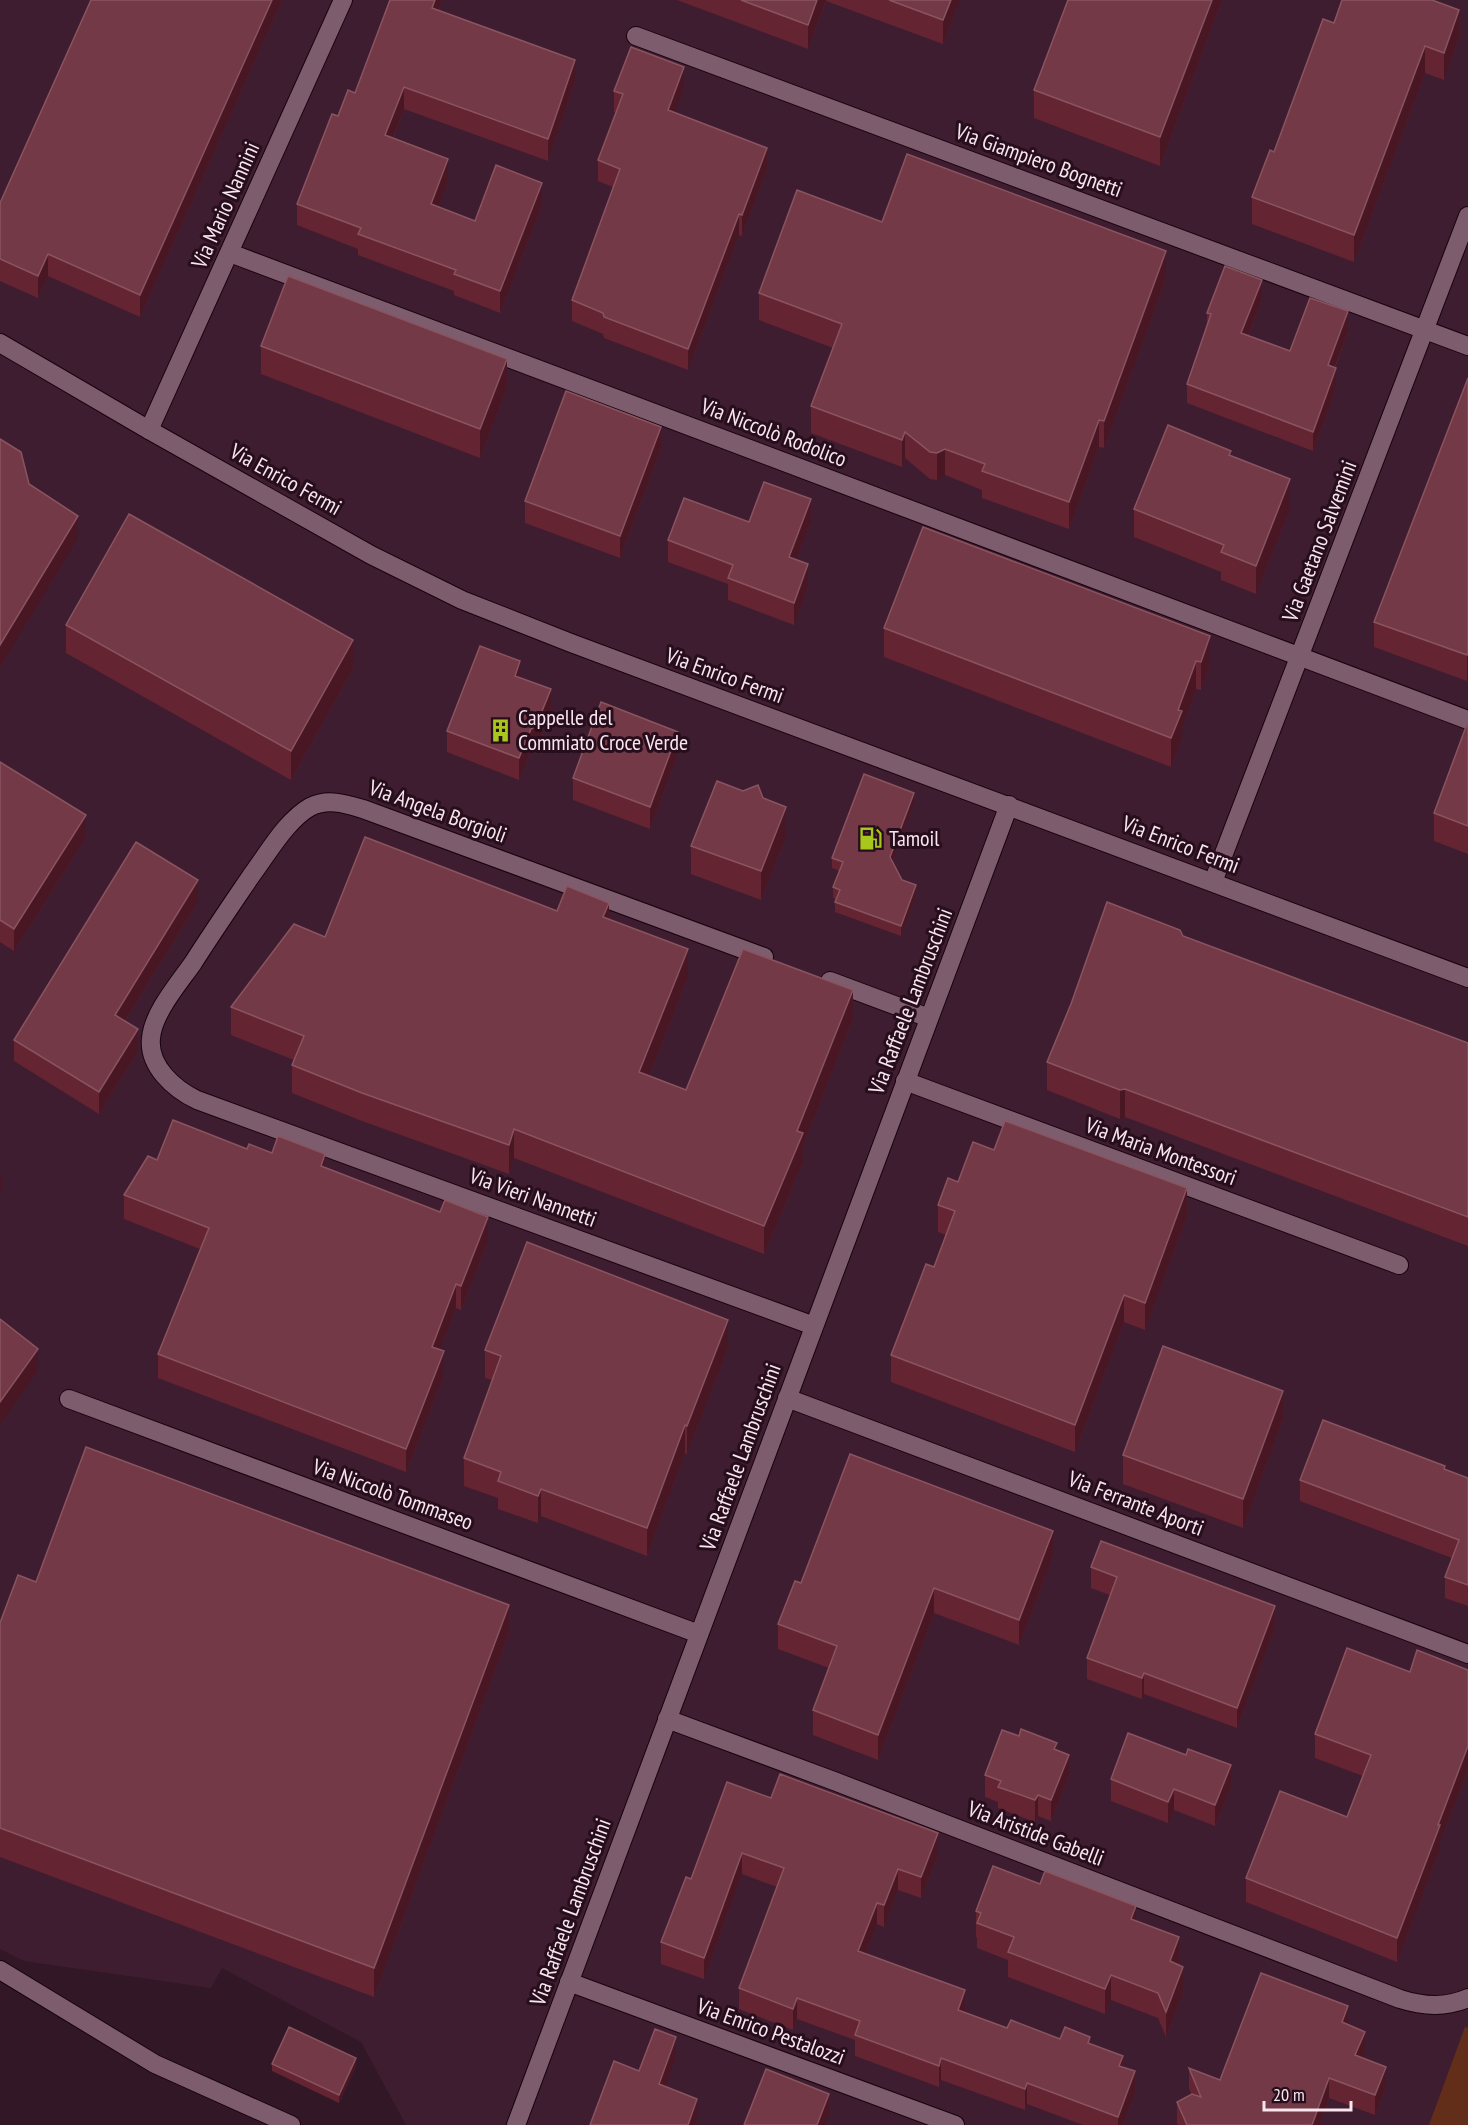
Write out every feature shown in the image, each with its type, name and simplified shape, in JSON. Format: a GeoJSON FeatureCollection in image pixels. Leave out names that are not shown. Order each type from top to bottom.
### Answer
{"type":"FeatureCollection","features":[{"type":"Feature","properties":{"kind":"street","name":"Via Mario Nannini"},"geometry":{"type":"LineString","coordinates":[[149,430],[343,0]]}},
{"type":"Feature","properties":{"kind":"street","name":"Via Giampiero Bognetti"},"geometry":{"type":"LineString","coordinates":[[636,36],[1468,346]]}},
{"type":"Feature","properties":{"kind":"street","name":"Via Gaetano Salvemini"},"geometry":{"type":"LineString","coordinates":[[1213,882],[1468,216]]}},
{"type":"Feature","properties":{"kind":"street","name":"Via Niccolò Rodolico"},"geometry":{"type":"LineString","coordinates":[[230,252],[1468,720]]}},
{"type":"Feature","properties":{"kind":"street","name":"Via Enrico Fermi"},"geometry":{"type":"LineString","coordinates":[[0,343],[371,555],[462,600],[571,643],[1468,978]]}},
{"type":"Feature","properties":{"kind":"street","name":"Via Angela Borgioli"},"geometry":{"type":"LineString","coordinates":[[236,1114],[187,1095],[168,1080],[152,1052],[151,1039],[154,1026],[159,1014],[274,843],[298,816],[310,807],[322,803],[334,802],[374,813],[785,964]]}},
{"type":"Feature","properties":{"kind":"street","name":"Via Raffaele Lambruschini"},"geometry":{"type":"LineString","coordinates":[[516,2125],[1009,805]]}},
{"type":"Feature","properties":{"kind":"street"},"geometry":{"type":"LineString","coordinates":[[818,977],[929,1018]]}},
{"type":"Feature","properties":{"kind":"street","name":"Via Maria Montessori"},"geometry":{"type":"LineString","coordinates":[[905,1081],[1399,1265]]}},
{"type":"Feature","properties":{"kind":"street","name":"Via Vieri Nannetti"},"geometry":{"type":"LineString","coordinates":[[236,1114],[814,1326]]}},
{"type":"Feature","properties":{"kind":"street","name":"Via Ferrante Aporti"},"geometry":{"type":"LineString","coordinates":[[787,1398],[1468,1654]]}},
{"type":"Feature","properties":{"kind":"street","name":"Via Niccolò Tommaseo"},"geometry":{"type":"LineString","coordinates":[[69,1399],[699,1634]]}},
{"type":"Feature","properties":{"kind":"street","name":"Via Aristide Gabelli"},"geometry":{"type":"LineString","coordinates":[[667,1719],[1388,1994],[1412,2002],[1431,2005],[1445,2005],[1468,1998]]}},
{"type":"Feature","properties":{"kind":"street"},"geometry":{"type":"LineString","coordinates":[[0,1970],[155,2064],[291,2125]]}},
{"type":"Feature","properties":{"kind":"street","name":"Via Enrico Pestalozzi"},"geometry":{"type":"LineString","coordinates":[[569,1982],[955,2125]]}},
{"type":"Feature","properties":{"kind":"shaded area"},"geometry":{"type":"Polygon","coordinates":[[[0,0],[1468,0],[1468,2125],[406,2125],[361,2042],[222,1968],[211,1988],[24,1961],[0,1949],[0,0]]]}},
{"type":"Feature","properties":{"kind":"shaded area"},"geometry":{"type":"Polygon","coordinates":[[[1465,2027],[1468,2028],[1468,2125],[1429,2125],[1465,2027]]]}},
{"type":"Feature","properties":{"kind":"building"},"geometry":{"type":"Polygon","coordinates":[[[91,0],[272,0],[140,295],[48,254],[38,276],[0,259],[0,203],[91,0]]]}},
{"type":"Feature","properties":{"kind":"building"},"geometry":{"type":"Polygon","coordinates":[[[390,0],[435,0],[432,8],[575,60],[548,139],[404,87],[385,135],[448,159],[431,204],[475,221],[496,165],[542,183],[500,291],[454,274],[456,270],[358,234],[361,228],[297,204],[332,114],[338,116],[348,90],[355,93],[390,0]]]}},
{"type":"Feature","properties":{"kind":"building"},"geometry":{"type":"Polygon","coordinates":[[[741,0],[817,0],[808,25],[741,0]]]}},
{"type":"Feature","properties":{"kind":"building"},"geometry":{"type":"Polygon","coordinates":[[[889,0],[951,0],[943,20],[889,0]]]}},
{"type":"Feature","properties":{"kind":"building"},"geometry":{"type":"Polygon","coordinates":[[[1068,0],[1212,0],[1160,137],[1034,90],[1068,0]]]}},
{"type":"Feature","properties":{"kind":"building"},"geometry":{"type":"Polygon","coordinates":[[[1342,0],[1432,0],[1459,10],[1444,53],[1425,46],[1354,235],[1252,197],[1270,150],[1274,152],[1323,19],[1334,23],[1342,0]]]}},
{"type":"Feature","properties":{"kind":"building"},"geometry":{"type":"Polygon","coordinates":[[[631,47],[684,67],[668,110],[767,148],[742,215],[739,214],[688,349],[604,317],[603,313],[572,300],[620,169],[598,160],[623,94],[614,91],[631,47]]]}},
{"type":"Feature","properties":{"kind":"building"},"geometry":{"type":"Polygon","coordinates":[[[907,154],[1166,251],[1104,421],[1099,420],[1069,502],[982,471],[985,464],[945,449],[937,453],[930,452],[905,432],[902,440],[811,406],[842,324],[759,293],[797,190],[882,222],[907,154]]]}},
{"type":"Feature","properties":{"kind":"building"},"geometry":{"type":"Polygon","coordinates":[[[1225,266],[1262,280],[1241,333],[1290,351],[1310,298],[1348,311],[1328,365],[1336,368],[1313,432],[1187,384],[1211,314],[1207,313],[1225,266]]]}},
{"type":"Feature","properties":{"kind":"building"},"geometry":{"type":"Polygon","coordinates":[[[288,276],[507,359],[480,429],[261,346],[288,276]]]}},
{"type":"Feature","properties":{"kind":"building"},"geometry":{"type":"Polygon","coordinates":[[[1468,378],[1468,652],[1467,655],[1374,622],[1468,378]]]}},
{"type":"Feature","properties":{"kind":"building"},"geometry":{"type":"Polygon","coordinates":[[[566,391],[661,427],[620,536],[525,501],[566,391]]]}},
{"type":"Feature","properties":{"kind":"building"},"geometry":{"type":"Polygon","coordinates":[[[1168,425],[1231,451],[1229,455],[1290,479],[1256,566],[1221,552],[1224,545],[1134,509],[1168,425]]]}},
{"type":"Feature","properties":{"kind":"building"},"geometry":{"type":"Polygon","coordinates":[[[0,439],[21,452],[29,484],[78,516],[0,645],[0,439]]]}},
{"type":"Feature","properties":{"kind":"building"},"geometry":{"type":"Polygon","coordinates":[[[764,482],[811,499],[789,557],[808,564],[794,603],[728,578],[733,565],[668,540],[684,498],[749,522],[764,482]]]}},
{"type":"Feature","properties":{"kind":"building"},"geometry":{"type":"Polygon","coordinates":[[[129,514],[353,640],[291,751],[66,625],[129,514]]]}},
{"type":"Feature","properties":{"kind":"building"},"geometry":{"type":"Polygon","coordinates":[[[923,527],[1210,636],[1201,662],[1196,661],[1178,710],[1182,711],[1171,738],[884,628],[923,527]]]}},
{"type":"Feature","properties":{"kind":"building","name":"Cappelle del Commiato Croce Verde"},"geometry":{"type":"Polygon","coordinates":[[[480,646],[520,661],[515,676],[551,689],[536,726],[531,729],[519,758],[447,731],[480,646]]]}},
{"type":"Feature","properties":{"kind":"building"},"geometry":{"type":"Polygon","coordinates":[[[601,702],[678,732],[650,807],[573,778],[601,702]]]}},
{"type":"Feature","properties":{"kind":"building"},"geometry":{"type":"Polygon","coordinates":[[[1468,724],[1468,826],[1434,813],[1468,724]]]}},
{"type":"Feature","properties":{"kind":"building"},"geometry":{"type":"Polygon","coordinates":[[[0,762],[86,815],[14,929],[0,920],[0,762]]]}},
{"type":"Feature","properties":{"kind":"building"},"geometry":{"type":"Polygon","coordinates":[[[864,774],[914,793],[890,857],[902,880],[916,885],[901,926],[835,902],[840,890],[833,887],[843,862],[832,858],[864,774]]]}},
{"type":"Feature","properties":{"kind":"building"},"geometry":{"type":"Polygon","coordinates":[[[717,781],[743,791],[758,785],[763,798],[786,807],[761,871],[691,846],[717,781]]]}},
{"type":"Feature","properties":{"kind":"building"},"geometry":{"type":"Polygon","coordinates":[[[365,837],[557,911],[567,886],[609,903],[603,917],[688,949],[639,1072],[686,1090],[743,949],[853,990],[797,1131],[803,1133],[764,1226],[514,1129],[509,1145],[362,1093],[292,1065],[304,1036],[231,1007],[294,924],[325,937],[365,837]]]}},
{"type":"Feature","properties":{"kind":"building"},"geometry":{"type":"Polygon","coordinates":[[[136,842],[198,880],[115,1015],[138,1029],[99,1092],[14,1040],[136,842]]]}},
{"type":"Feature","properties":{"kind":"building"},"geometry":{"type":"Polygon","coordinates":[[[1107,902],[1180,930],[1183,936],[1468,1043],[1468,1217],[1047,1062],[1071,1004],[1107,902]]]}},
{"type":"Feature","properties":{"kind":"building"},"geometry":{"type":"Polygon","coordinates":[[[173,1120],[247,1149],[249,1144],[272,1153],[278,1136],[325,1154],[321,1166],[440,1212],[445,1200],[488,1217],[461,1286],[456,1284],[432,1347],[444,1351],[406,1449],[158,1354],[209,1228],[124,1195],[148,1156],[157,1160],[173,1120]]]}},
{"type":"Feature","properties":{"kind":"building"},"geometry":{"type":"Polygon","coordinates":[[[1005,1121],[1187,1188],[1145,1303],[1124,1295],[1075,1425],[891,1355],[926,1264],[934,1267],[955,1211],[938,1205],[948,1178],[958,1182],[973,1142],[994,1150],[1005,1121]]]}},
{"type":"Feature","properties":{"kind":"building"},"geometry":{"type":"Polygon","coordinates":[[[527,1242],[728,1320],[687,1426],[685,1425],[647,1528],[541,1489],[538,1496],[498,1481],[501,1472],[464,1458],[501,1356],[485,1350],[527,1242]]]}},
{"type":"Feature","properties":{"kind":"building"},"geometry":{"type":"Polygon","coordinates":[[[0,1319],[38,1349],[0,1402],[0,1319]]]}},
{"type":"Feature","properties":{"kind":"building"},"geometry":{"type":"Polygon","coordinates":[[[1163,1346],[1283,1391],[1243,1499],[1123,1455],[1163,1346]]]}},
{"type":"Feature","properties":{"kind":"building"},"geometry":{"type":"Polygon","coordinates":[[[1323,1420],[1445,1466],[1444,1469],[1468,1478],[1468,1585],[1445,1577],[1459,1540],[1300,1480],[1323,1420]]]}},
{"type":"Feature","properties":{"kind":"building"},"geometry":{"type":"Polygon","coordinates":[[[86,1447],[509,1605],[374,1968],[0,1828],[0,1623],[18,1575],[36,1582],[86,1447]]]}},
{"type":"Feature","properties":{"kind":"building"},"geometry":{"type":"Polygon","coordinates":[[[850,1454],[1053,1531],[1019,1620],[934,1588],[878,1735],[813,1710],[837,1646],[778,1624],[795,1581],[801,1583],[850,1454]]]}},
{"type":"Feature","properties":{"kind":"building"},"geometry":{"type":"Polygon","coordinates":[[[1101,1541],[1275,1606],[1237,1708],[1144,1673],[1142,1678],[1087,1658],[1117,1577],[1091,1567],[1101,1541]]]}},
{"type":"Feature","properties":{"kind":"building"},"geometry":{"type":"Polygon","coordinates":[[[1347,1648],[1410,1672],[1417,1650],[1468,1670],[1468,1746],[1397,1938],[1246,1878],[1280,1791],[1347,1817],[1371,1755],[1315,1734],[1347,1648]]]}},
{"type":"Feature","properties":{"kind":"building"},"geometry":{"type":"Polygon","coordinates":[[[1021,1729],[1057,1743],[1054,1749],[1069,1755],[1051,1800],[1038,1795],[1035,1800],[998,1787],[1001,1781],[985,1775],[1002,1730],[1019,1736],[1021,1729]]]}},
{"type":"Feature","properties":{"kind":"building"},"geometry":{"type":"Polygon","coordinates":[[[1128,1733],[1186,1755],[1188,1749],[1231,1765],[1215,1805],[1174,1789],[1168,1802],[1111,1779],[1128,1733]]]}},
{"type":"Feature","properties":{"kind":"building"},"geometry":{"type":"Polygon","coordinates":[[[780,1774],[938,1833],[921,1877],[898,1869],[884,1905],[877,1903],[858,1951],[965,1990],[958,2010],[1007,2028],[1011,2020],[1060,2039],[1065,2027],[1090,2037],[1088,2043],[1123,2056],[1119,2066],[1135,2071],[1118,2117],[1027,2083],[1025,2089],[941,2058],[939,2066],[855,2035],[860,2021],[797,1998],[793,2009],[739,1988],[784,1868],[742,1853],[704,1958],[661,1942],[686,1877],[691,1879],[727,1782],[771,1798],[780,1774]]]}},
{"type":"Feature","properties":{"kind":"building"},"geometry":{"type":"Polygon","coordinates":[[[993,1866],[1040,1884],[1045,1871],[1136,1906],[1131,1919],[1179,1937],[1170,1961],[1183,1967],[1166,2012],[1158,1993],[1111,1975],[1105,1989],[1008,1952],[1014,1937],[977,1923],[981,1913],[976,1911],[993,1866]]]}},
{"type":"Feature","properties":{"kind":"building"},"geometry":{"type":"Polygon","coordinates":[[[1261,1973],[1348,2006],[1342,2022],[1365,2032],[1355,2055],[1386,2067],[1375,2095],[1329,2078],[1312,2125],[1187,2125],[1177,2102],[1192,2094],[1201,2097],[1189,2068],[1220,2080],[1261,1973]]]}},
{"type":"Feature","properties":{"kind":"building"},"geometry":{"type":"Polygon","coordinates":[[[289,2027],[356,2058],[339,2095],[272,2064],[289,2027]]]}},
{"type":"Feature","properties":{"kind":"building"},"geometry":{"type":"Polygon","coordinates":[[[655,2029],[676,2037],[659,2084],[697,2099],[688,2125],[590,2125],[614,2061],[639,2071],[655,2029]]]}},
{"type":"Feature","properties":{"kind":"building"},"geometry":{"type":"Polygon","coordinates":[[[766,2069],[829,2094],[817,2125],[744,2125],[766,2069]]]}},
{"type":"Feature","properties":{"kind":"place","name":"Cappelle del Commiato Croce Verde"},"geometry":{"type":"Point","coordinates":[500,730]}},
{"type":"Feature","properties":{"kind":"place","name":"Tamoil"},"geometry":{"type":"Point","coordinates":[871,838]}}]}
